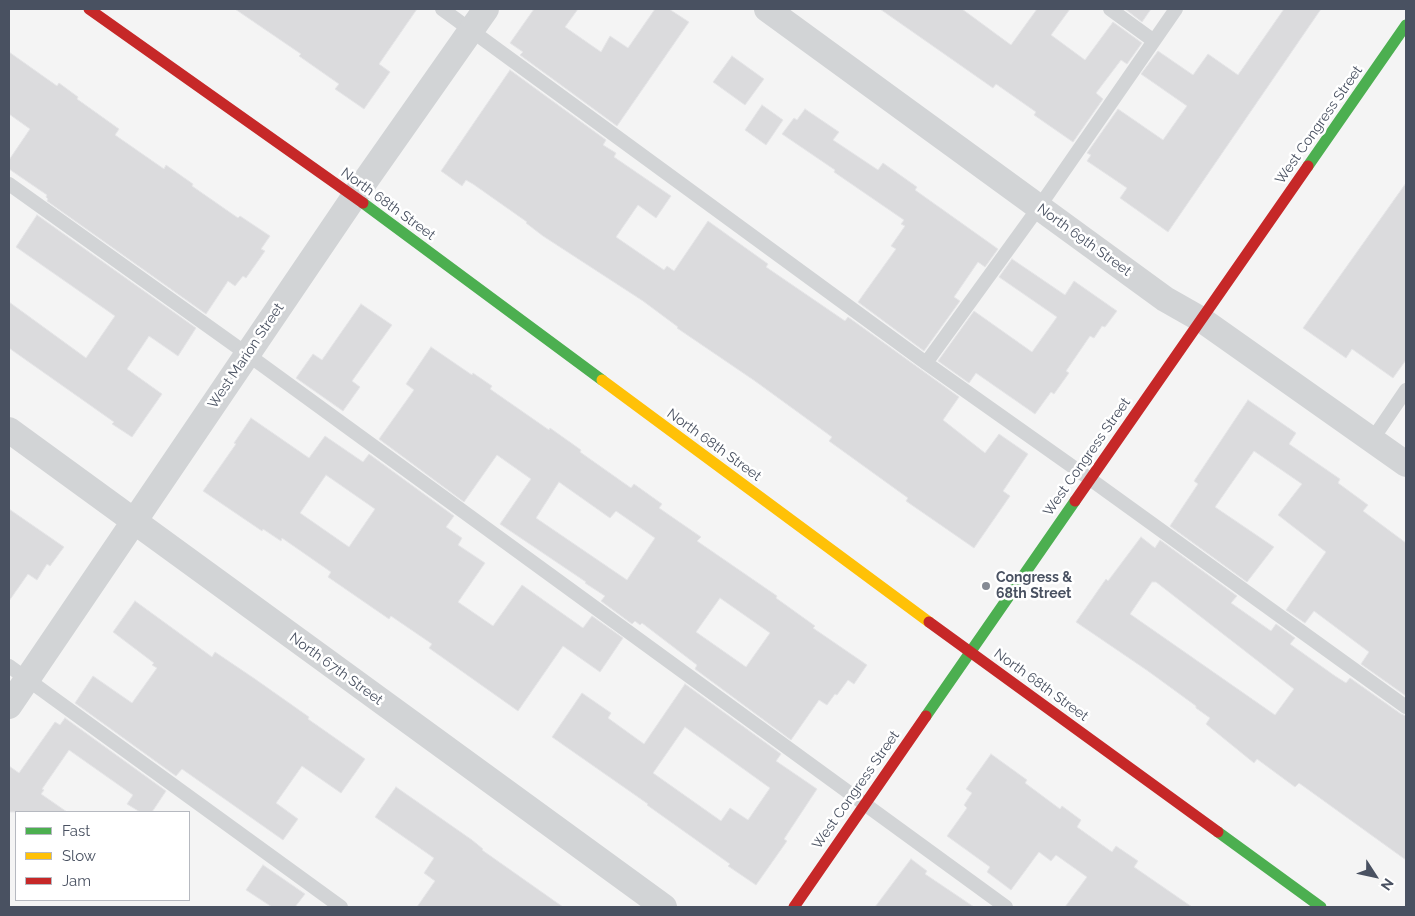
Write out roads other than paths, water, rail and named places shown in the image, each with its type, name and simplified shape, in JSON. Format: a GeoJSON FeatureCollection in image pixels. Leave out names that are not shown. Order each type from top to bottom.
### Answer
{"type":"FeatureCollection","features":[{"type":"Feature","properties":{"kind":"street","name":"North 68th Street"},"geometry":{"type":"LineString","coordinates":[[89,9],[354,197],[970,652],[1321,907]]}},
{"type":"Feature","properties":{"kind":"street","name":"West Marion Street"},"geometry":{"type":"LineString","coordinates":[[9,706],[18,673],[134,522],[354,197],[486,9]]}},
{"type":"Feature","properties":{"kind":"street","name":"North 69th Street"},"geometry":{"type":"LineString","coordinates":[[767,9],[1165,299],[1202,320],[1406,464]]}},
{"type":"Feature","properties":{"kind":"street","name":"West Congress Street"},"geometry":{"type":"LineString","coordinates":[[794,907],[1406,25]]}},
{"type":"Feature","properties":{"kind":"street","name":"North 67th Street"},"geometry":{"type":"LineString","coordinates":[[9,430],[664,907]]}},
{"type":"Feature","properties":{"kind":"lane"},"geometry":{"type":"LineString","coordinates":[[442,9],[926,363],[1090,479],[1406,708]]}},
{"type":"Feature","properties":{"kind":"lane"},"geometry":{"type":"LineString","coordinates":[[1110,9],[1154,41]]}},
{"type":"Feature","properties":{"kind":"lane"},"geometry":{"type":"LineString","coordinates":[[926,363],[1039,207],[1176,9]]}},
{"type":"Feature","properties":{"kind":"lane"},"geometry":{"type":"LineString","coordinates":[[9,184],[248,354],[1006,907]]}},
{"type":"Feature","properties":{"kind":"lane"},"geometry":{"type":"LineString","coordinates":[[1372,440],[1406,390]]}},
{"type":"Feature","properties":{"kind":"lane"},"geometry":{"type":"LineString","coordinates":[[18,673],[341,907]]}},
{"type":"Feature","properties":{"kind":"place","name":"Congress & 68th Street"},"geometry":{"type":"Point","coordinates":[986,586]}}]}
